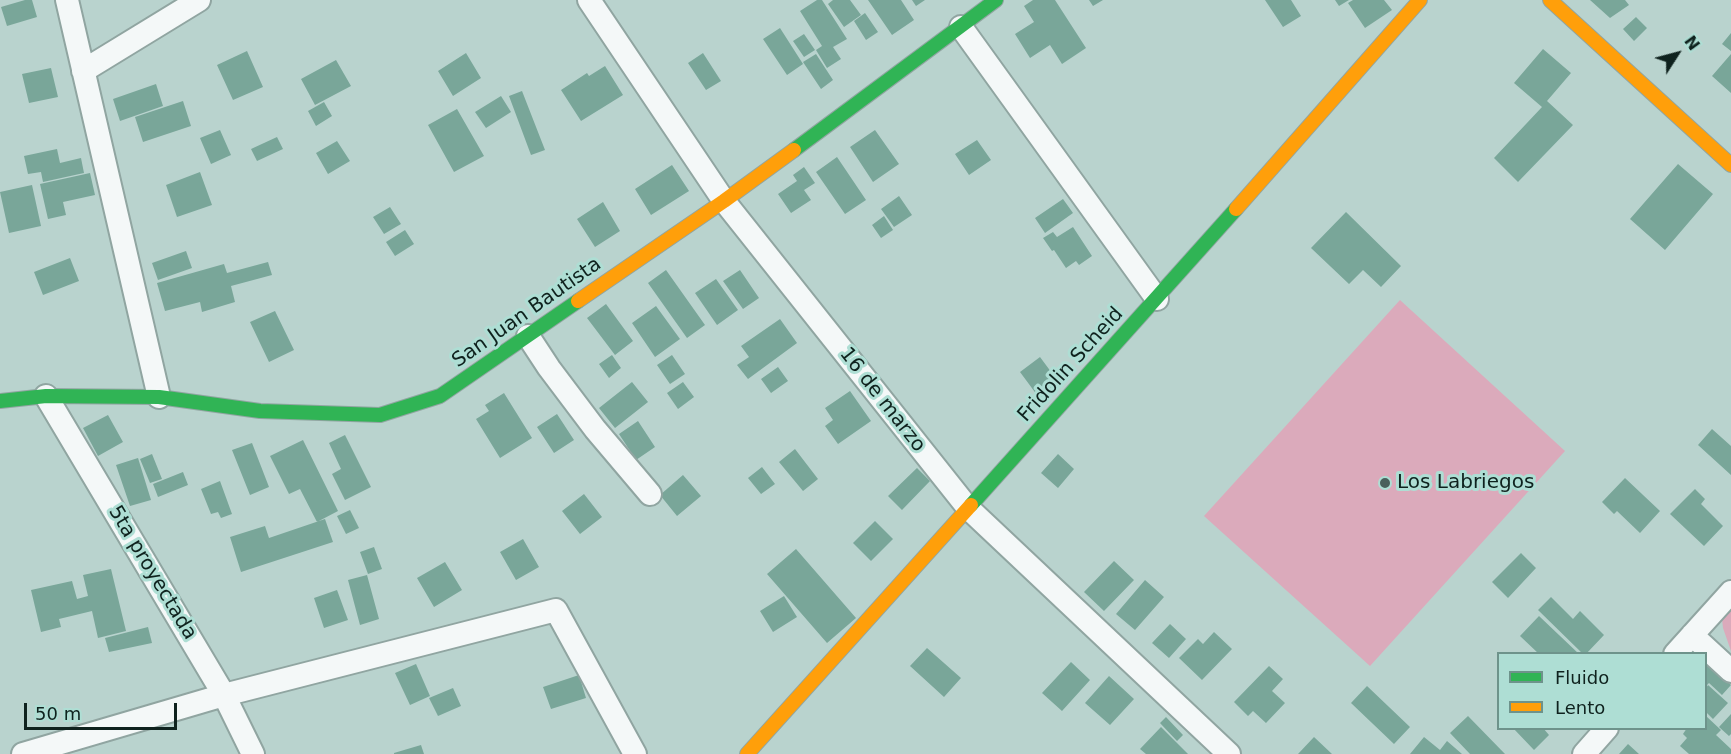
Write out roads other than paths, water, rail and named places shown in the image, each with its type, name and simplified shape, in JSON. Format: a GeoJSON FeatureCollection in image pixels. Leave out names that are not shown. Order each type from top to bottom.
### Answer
{"type":"FeatureCollection","features":[{"type":"Feature","properties":{"kind":"street"},"geometry":{"type":"LineString","coordinates":[[67,0],[159,397]]}},
{"type":"Feature","properties":{"kind":"street"},"geometry":{"type":"LineString","coordinates":[[83,71],[199,0]]}},
{"type":"Feature","properties":{"kind":"street","name":"16 de marzo"},"geometry":{"type":"LineString","coordinates":[[589,0],[724,201],[968,508],[1229,754]]}},
{"type":"Feature","properties":{"kind":"street","name":"San Juan Bautista"},"geometry":{"type":"LineString","coordinates":[[0,401],[46,396],[159,397],[260,411],[380,416],[440,396],[724,201],[996,0]]}},
{"type":"Feature","properties":{"kind":"street","name":"Fridolin Scheid"},"geometry":{"type":"LineString","coordinates":[[751,752],[1157,299],[1420,0]]}},
{"type":"Feature","properties":{"kind":"street"},"geometry":{"type":"LineString","coordinates":[[1550,0],[1731,165]]}},
{"type":"Feature","properties":{"kind":"street"},"geometry":{"type":"LineString","coordinates":[[961,27],[1157,299]]}},
{"type":"Feature","properties":{"kind":"street"},"geometry":{"type":"LineString","coordinates":[[528,336],[595,429],[651,494]]}},
{"type":"Feature","properties":{"kind":"street","name":"5ta proyectada"},"geometry":{"type":"LineString","coordinates":[[46,396],[224,695],[253,754]]}},
{"type":"Feature","properties":{"kind":"street"},"geometry":{"type":"LineString","coordinates":[[1677,652],[1731,592]]}},
{"type":"Feature","properties":{"kind":"street"},"geometry":{"type":"LineString","coordinates":[[23,754],[224,695],[556,610],[634,754]]}},
{"type":"Feature","properties":{"kind":"street"},"geometry":{"type":"LineString","coordinates":[[1692,635],[1731,670]]}},
{"type":"Feature","properties":{"kind":"street"},"geometry":{"type":"LineString","coordinates":[[1584,754],[1606,730]]}},
{"type":"Feature","properties":{"kind":"place","name":"Los Labriegos"},"geometry":{"type":"Point","coordinates":[1385,483]}}]}
